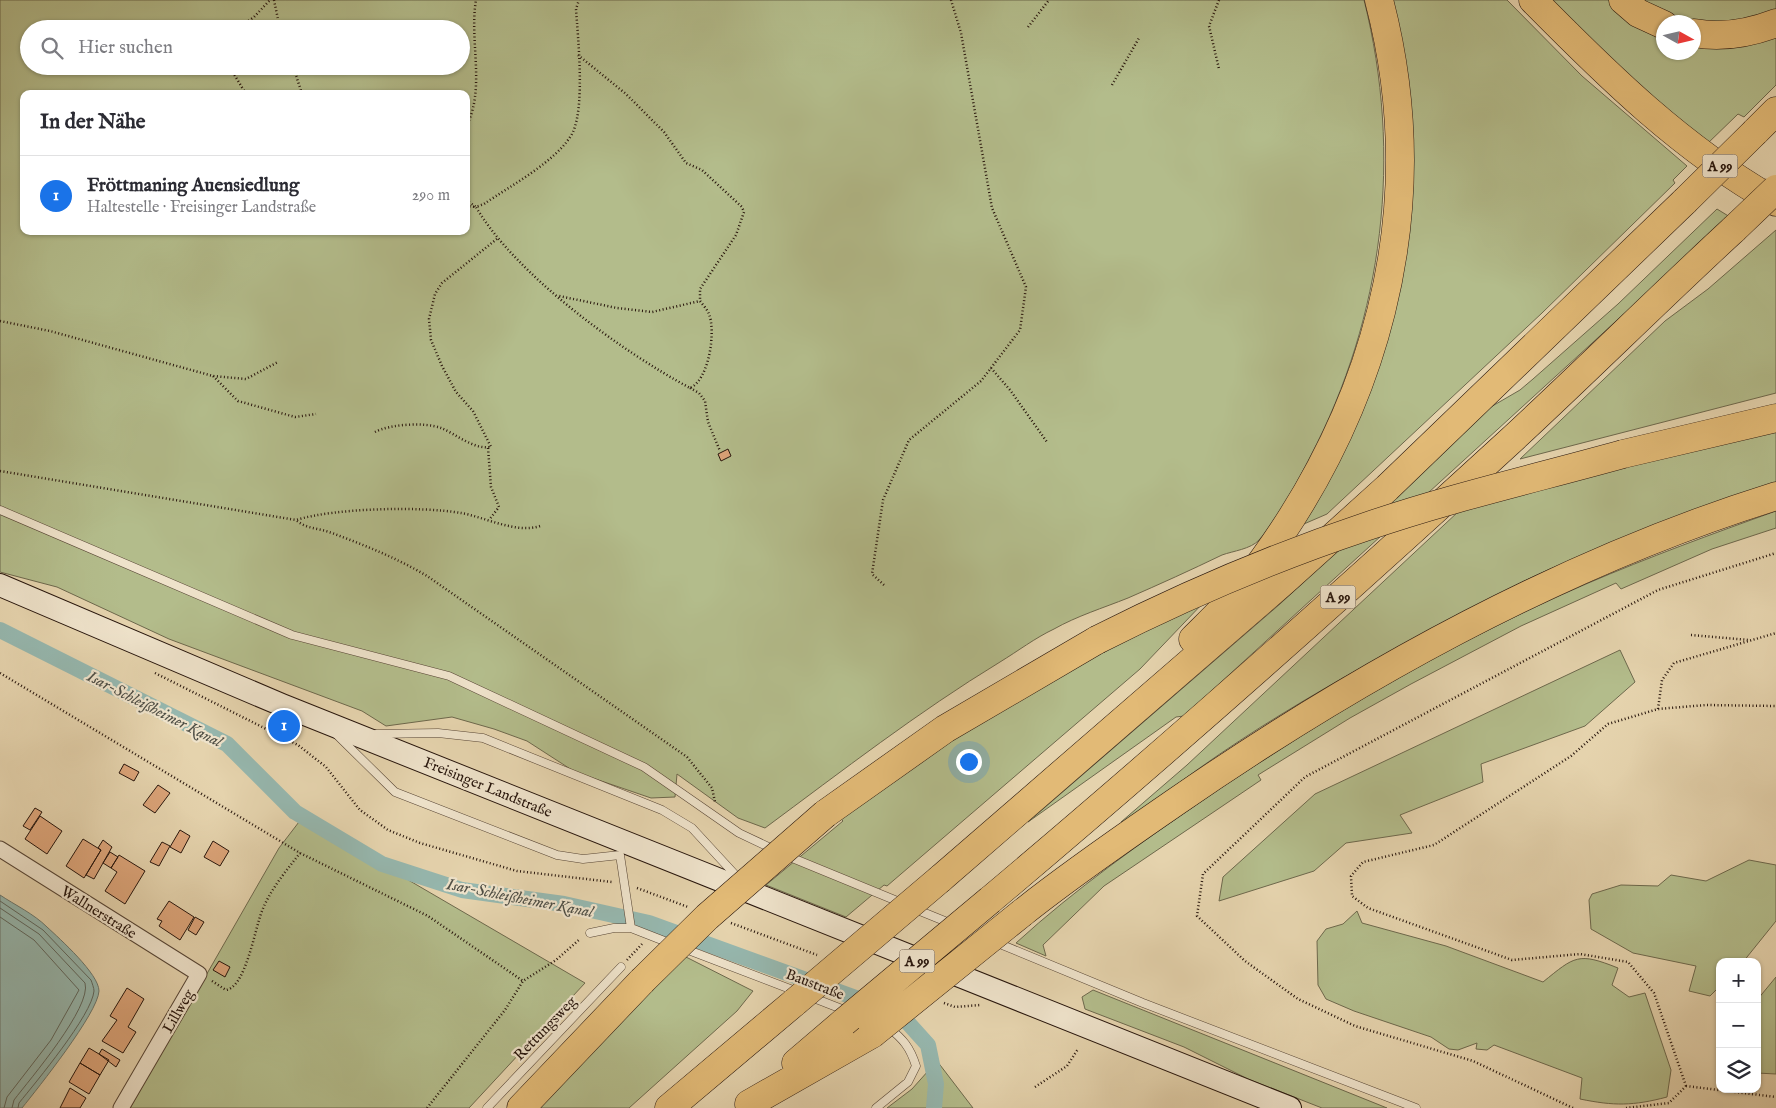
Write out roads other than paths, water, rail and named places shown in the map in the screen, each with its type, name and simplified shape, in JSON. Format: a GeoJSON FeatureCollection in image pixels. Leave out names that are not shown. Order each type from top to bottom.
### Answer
{"type":"FeatureCollection","features":[{"type":"Feature","properties":{"kind":"highway"},"geometry":{"type":"LineString","coordinates":[[1103,739],[1117,708],[1186,648],[1239,591],[1257,567],[1324,465],[1358,387],[1371,352],[1386,295],[1398,203],[1400,162],[1399,117],[1390,50],[1379,0]]}},
{"type":"Feature","properties":{"kind":"highway"},"geometry":{"type":"LineString","coordinates":[[1532,0],[1606,74],[1678,136],[1738,179],[1776,202]]}},
{"type":"Feature","properties":{"kind":"highway"},"geometry":{"type":"LineString","coordinates":[[1622,0],[1638,13],[1656,21]]}},
{"type":"Feature","properties":{"kind":"highway"},"geometry":{"type":"LineString","coordinates":[[1701,34],[1718,35],[1751,32],[1776,23]]}},
{"type":"Feature","properties":{"kind":"highway","name":"A 99"},"geometry":{"type":"LineString","coordinates":[[669,1108],[940,879],[1284,581],[1387,488],[1776,111]]}},
{"type":"Feature","properties":{"kind":"highway","name":"A 99"},"geometry":{"type":"LineString","coordinates":[[862,1023],[990,900],[1102,806],[1353,584],[1509,442],[1776,189]]}},
{"type":"Feature","properties":{"kind":"highway"},"geometry":{"type":"LineString","coordinates":[[520,1108],[631,974],[707,917],[825,814],[945,729],[1097,640],[1232,576],[1366,526],[1438,504],[1623,454],[1776,418]]}},
{"type":"Feature","properties":{"kind":"highway"},"geometry":{"type":"LineString","coordinates":[[747,1106],[862,1023],[1022,913],[1129,834],[1234,762],[1331,701],[1545,586],[1639,546],[1776,496]]}},
{"type":"Feature","properties":{"kind":"main road","name":"Freisinger Landstraße"},"geometry":{"type":"LineString","coordinates":[[0,585],[115,636],[349,731],[623,849],[754,893],[1290,1108]]}},
{"type":"Feature","properties":{"kind":"street","name":"Wallnerstraße"},"geometry":{"type":"LineString","coordinates":[[0,849],[199,974]]}},
{"type":"Feature","properties":{"kind":"street","name":"Lillweg"},"geometry":{"type":"LineString","coordinates":[[121,1108],[199,974]]}},
{"type":"Feature","properties":{"kind":"lane"},"geometry":{"type":"LineString","coordinates":[[0,510],[292,635],[449,676],[644,767],[739,832],[811,867],[964,929]]}},
{"type":"Feature","properties":{"kind":"lane"},"geometry":{"type":"LineString","coordinates":[[324,721],[395,792],[557,855],[583,859],[623,849],[630,925]]}},
{"type":"Feature","properties":{"kind":"lane"},"geometry":{"type":"LineString","coordinates":[[349,731],[408,735],[438,733],[483,738],[653,806],[692,828],[720,861],[754,893]]}},
{"type":"Feature","properties":{"kind":"lane","name":"Baustraße"},"geometry":{"type":"LineString","coordinates":[[590,933],[630,925],[650,936],[862,1023],[887,1027],[904,1039],[910,1048],[916,1066],[908,1082],[876,1108]]}},
{"type":"Feature","properties":{"kind":"lane"},"geometry":{"type":"LineString","coordinates":[[982,937],[1143,1003],[1416,1108]]}},
{"type":"Feature","properties":{"kind":"lane","name":"Rettungsweg"},"geometry":{"type":"LineString","coordinates":[[487,1108],[631,974]]}},
{"type":"Feature","properties":{"kind":"water"},"geometry":{"type":"Polygon","coordinates":[[[0,895],[42,922],[61,940],[86,966],[93,976],[99,991],[89,1016],[53,1068],[22,1108],[0,1108],[0,895]]]}},
{"type":"Feature","properties":{"kind":"waterway","name":"Isar-Schleißheimer Kanal"},"geometry":{"type":"LineString","coordinates":[[0,630],[227,744],[295,812],[382,864],[462,890],[564,904],[649,923],[900,1014],[928,1045],[936,1084],[934,1108]]}},
{"type":"Feature","properties":{"kind":"place","name":"Fröttmaning Auensiedlung"},"geometry":{"type":"Point","coordinates":[284,726]}}]}
